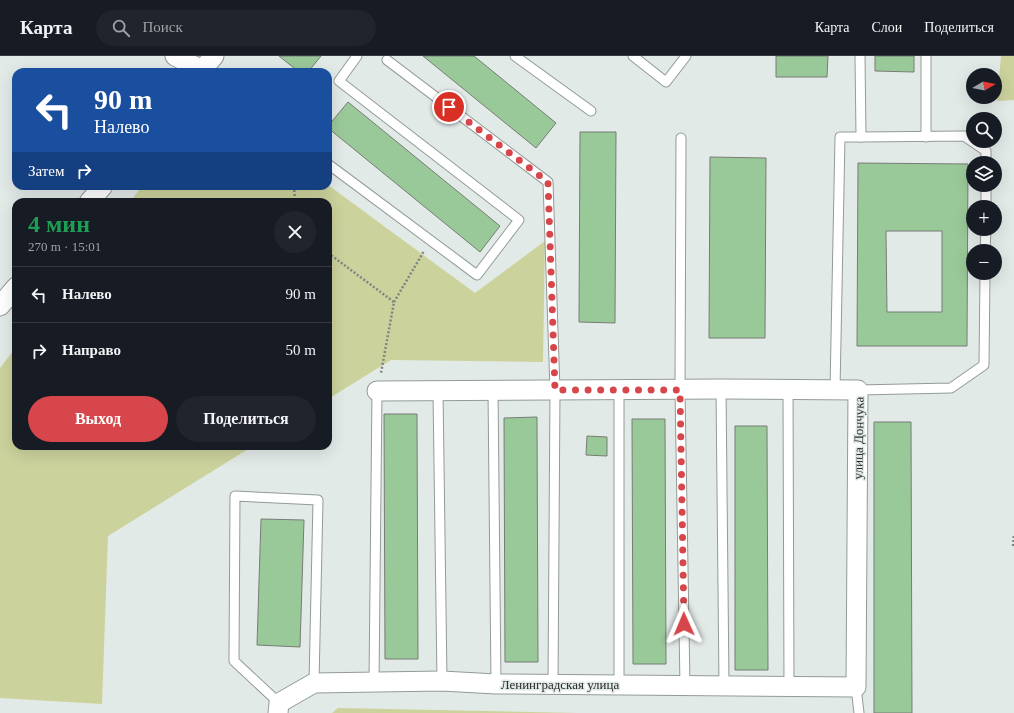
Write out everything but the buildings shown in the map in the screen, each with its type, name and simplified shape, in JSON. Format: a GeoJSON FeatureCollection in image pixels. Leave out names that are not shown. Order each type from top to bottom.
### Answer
{"type":"FeatureCollection","features":[{"type":"Feature","properties":{"kind":"street"},"geometry":{"type":"LineString","coordinates":[[175,56],[206,67]]}},
{"type":"Feature","properties":{"kind":"street"},"geometry":{"type":"LineString","coordinates":[[92,198],[100,190]]}},
{"type":"Feature","properties":{"kind":"street"},"geometry":{"type":"LineString","coordinates":[[0,306],[12,292]]}},
{"type":"Feature","properties":{"kind":"street"},"geometry":{"type":"LineString","coordinates":[[377,391],[721,389],[858,390]]}},
{"type":"Feature","properties":{"kind":"street","name":"улица Дончука"},"geometry":{"type":"LineString","coordinates":[[856,687],[858,390]]}},
{"type":"Feature","properties":{"kind":"street","name":"Ленинградская улица"},"geometry":{"type":"LineString","coordinates":[[278,708],[314,683],[442,681],[496,684],[856,687]]}},
{"type":"Feature","properties":{"kind":"lane"},"geometry":{"type":"LineString","coordinates":[[332,167],[477,275],[519,220],[339,81],[356,56]]}},
{"type":"Feature","properties":{"kind":"lane"},"geometry":{"type":"LineString","coordinates":[[515,56],[591,111]]}},
{"type":"Feature","properties":{"kind":"lane"},"geometry":{"type":"LineString","coordinates":[[633,56],[666,82],[686,56]]}},
{"type":"Feature","properties":{"kind":"lane"},"geometry":{"type":"LineString","coordinates":[[860,56],[861,137]]}},
{"type":"Feature","properties":{"kind":"lane"},"geometry":{"type":"LineString","coordinates":[[926,56],[926,137]]}},
{"type":"Feature","properties":{"kind":"lane"},"geometry":{"type":"LineString","coordinates":[[387,60],[548,182],[555,390],[553,684]]}},
{"type":"Feature","properties":{"kind":"lane"},"geometry":{"type":"LineString","coordinates":[[835,390],[840,138],[964,136],[986,151],[986,156]]}},
{"type":"Feature","properties":{"kind":"lane"},"geometry":{"type":"LineString","coordinates":[[681,138],[680,390],[685,686]]}},
{"type":"Feature","properties":{"kind":"lane","name":"улица Дончука"},"geometry":{"type":"LineString","coordinates":[[858,390],[951,388],[984,365],[985,280]]}},
{"type":"Feature","properties":{"kind":"lane"},"geometry":{"type":"LineString","coordinates":[[721,389],[724,686]]}},
{"type":"Feature","properties":{"kind":"lane"},"geometry":{"type":"LineString","coordinates":[[788,389],[789,687]]}},
{"type":"Feature","properties":{"kind":"lane"},"geometry":{"type":"LineString","coordinates":[[438,390],[442,681]]}},
{"type":"Feature","properties":{"kind":"lane"},"geometry":{"type":"LineString","coordinates":[[493,390],[496,684]]}},
{"type":"Feature","properties":{"kind":"lane"},"geometry":{"type":"LineString","coordinates":[[619,390],[619,684]]}},
{"type":"Feature","properties":{"kind":"lane"},"geometry":{"type":"LineString","coordinates":[[374,682],[377,391]]}},
{"type":"Feature","properties":{"kind":"lane"},"geometry":{"type":"LineString","coordinates":[[278,708],[234,661],[234,496],[318,500],[314,683]]}},
{"type":"Feature","properties":{"kind":"lane"},"geometry":{"type":"LineString","coordinates":[[856,687],[859,713]]}},
{"type":"Feature","properties":{"kind":"path"},"geometry":{"type":"LineString","coordinates":[[377,391],[394,302],[430,240]]}},
{"type":"Feature","properties":{"kind":"path"},"geometry":{"type":"LineString","coordinates":[[332,256],[394,302]]}},
{"type":"Feature","properties":{"kind":"path"},"geometry":{"type":"LineString","coordinates":[[1013,546],[1014,534]]}},
{"type":"Feature","properties":{"kind":"green space"},"geometry":{"type":"Polygon","coordinates":[[[1001,56],[1014,56],[1014,100],[1002,101],[1002,68],[1000,68],[1001,56]]]}},
{"type":"Feature","properties":{"kind":"green space"},"geometry":{"type":"Polygon","coordinates":[[[332,188],[475,293],[545,241],[543,362],[391,360],[332,397],[332,198],[133,198],[139,190],[332,190],[332,188]]]}},
{"type":"Feature","properties":{"kind":"green space"},"geometry":{"type":"Polygon","coordinates":[[[12,352],[12,450],[247,450],[108,536],[102,704],[0,698],[0,368],[12,352]]]}},
{"type":"Feature","properties":{"kind":"green space"},"geometry":{"type":"Polygon","coordinates":[[[338,708],[578,713],[332,713],[338,708]]]}},
{"type":"Feature","properties":{"kind":"route"},"geometry":{"type":"LineString","coordinates":[[449,107],[548,182],[555,390],[680,390],[684,624]]}}]}
